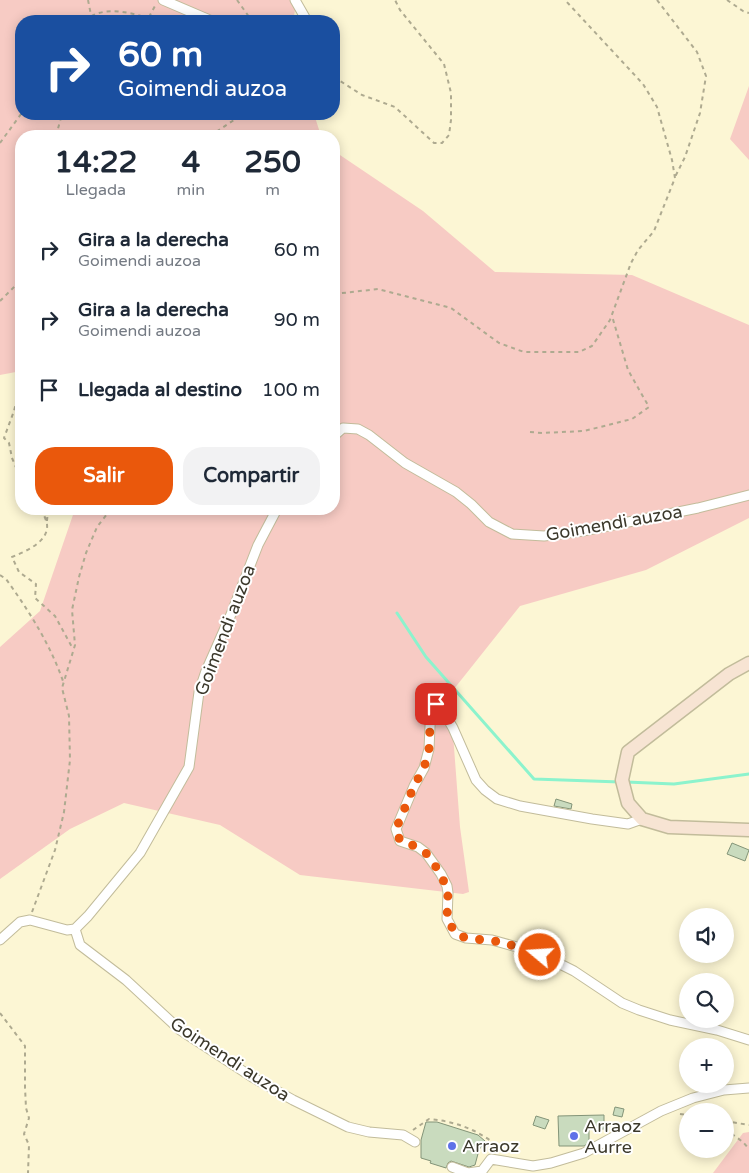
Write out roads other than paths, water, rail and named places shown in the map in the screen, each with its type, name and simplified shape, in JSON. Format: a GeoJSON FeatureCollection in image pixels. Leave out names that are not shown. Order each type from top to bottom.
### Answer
{"type":"FeatureCollection","features":[{"type":"Feature","properties":{"kind":"main road"},"geometry":{"type":"LineString","coordinates":[[749,663],[729,674],[628,752],[623,784],[628,803],[642,820],[669,827],[749,830]]}},
{"type":"Feature","properties":{"kind":"street"},"geometry":{"type":"LineString","coordinates":[[163,0],[198,15]]}},
{"type":"Feature","properties":{"kind":"street"},"geometry":{"type":"LineString","coordinates":[[295,0],[304,15]]}},
{"type":"Feature","properties":{"kind":"street","name":"Goimendi auzoa"},"geometry":{"type":"LineString","coordinates":[[340,431],[343,428],[358,429],[375,439],[405,462],[456,492],[472,504],[489,522],[512,534],[544,536],[583,531],[698,508],[749,495]]}},
{"type":"Feature","properties":{"kind":"street","name":"Goimendi auzoa"},"geometry":{"type":"LineString","coordinates":[[274,515],[258,546],[206,671],[198,700],[189,767],[140,853],[88,916],[75,928],[80,945],[126,980],[180,1030],[252,1077],[293,1100],[348,1126],[369,1132],[403,1135],[411,1139]]}},
{"type":"Feature","properties":{"kind":"street"},"geometry":{"type":"LineString","coordinates":[[642,820],[628,824],[592,819],[520,806],[498,798],[485,790],[476,780],[454,728],[442,709],[436,704],[431,705],[429,749],[424,768],[414,786],[396,829],[400,841],[418,847],[426,853],[441,874],[448,893],[447,919],[456,934],[466,938],[492,940],[531,951],[574,971],[622,1003],[639,1010],[749,1040]]}},
{"type":"Feature","properties":{"kind":"street"},"geometry":{"type":"LineString","coordinates":[[0,940],[20,922],[30,920],[67,930],[75,928]]}},
{"type":"Feature","properties":{"kind":"street"},"geometry":{"type":"LineString","coordinates":[[452,1167],[468,1173],[482,1171],[491,1159],[533,1166],[551,1163],[584,1153],[661,1111],[693,1098],[724,1090],[749,1088]]}},
{"type":"Feature","properties":{"kind":"waterway"},"geometry":{"type":"LineString","coordinates":[[397,613],[426,657],[534,779],[620,782]]}},
{"type":"Feature","properties":{"kind":"waterway"},"geometry":{"type":"LineString","coordinates":[[626,782],[674,784],[749,774]]}},
{"type":"Feature","properties":{"kind":"place","name":"Arraoz Aurre"},"geometry":{"type":"Point","coordinates":[574,1136]}},
{"type":"Feature","properties":{"kind":"place","name":"Arraoz"},"geometry":{"type":"Point","coordinates":[452,1146]}}]}
